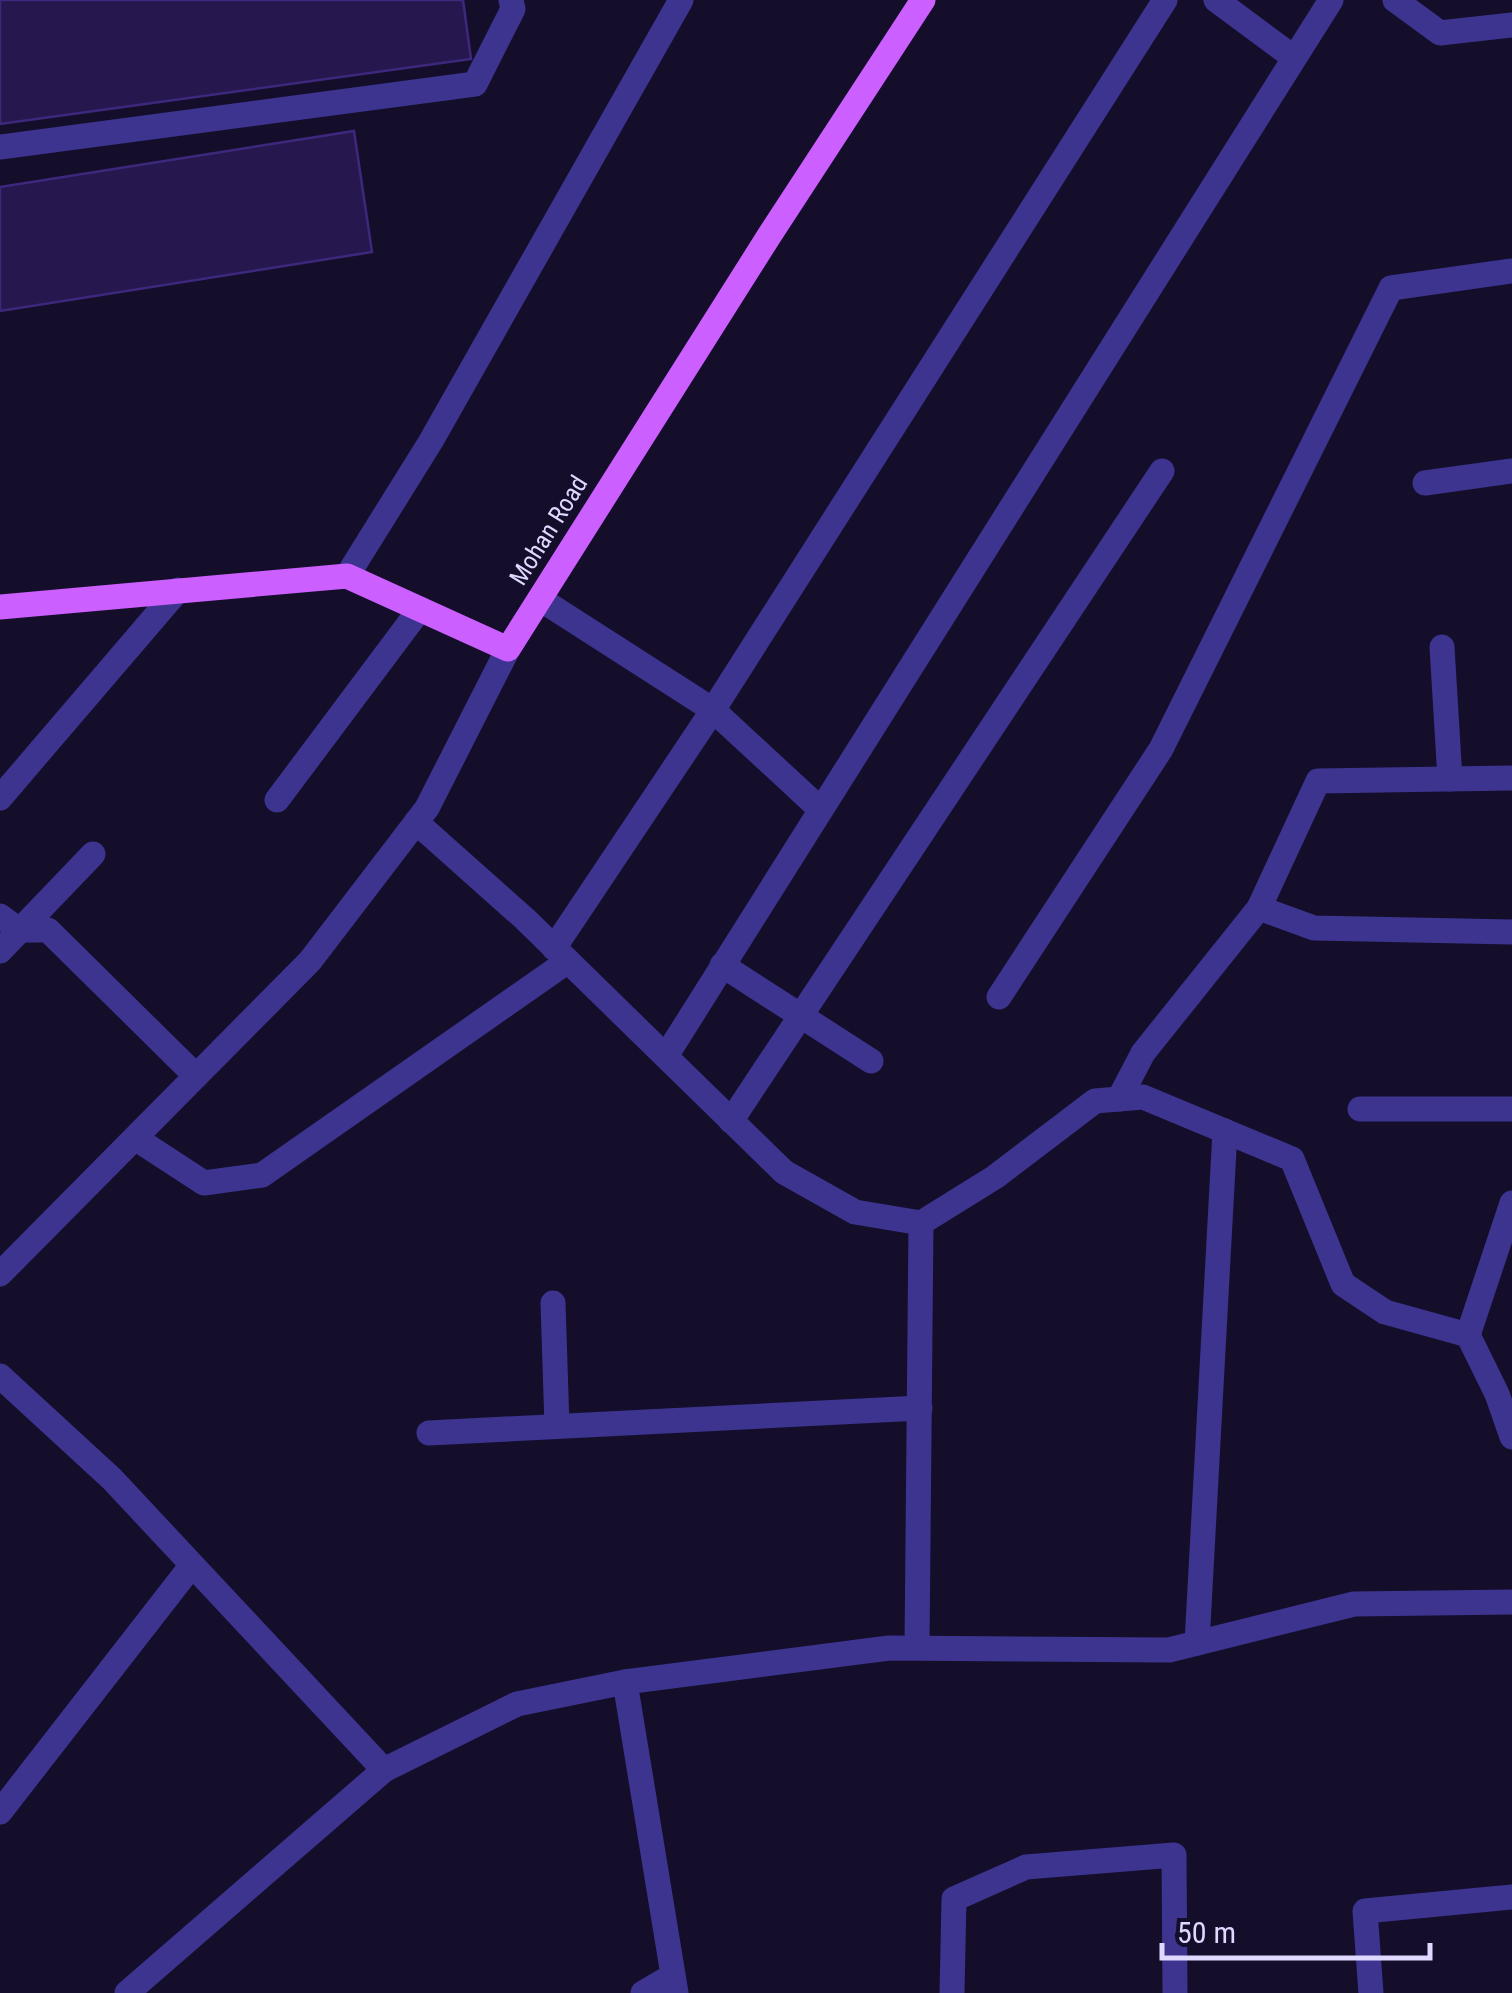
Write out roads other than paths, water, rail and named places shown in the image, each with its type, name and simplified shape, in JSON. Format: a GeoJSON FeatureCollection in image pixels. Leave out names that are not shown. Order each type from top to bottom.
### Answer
{"type":"FeatureCollection","features":[{"type":"Feature","properties":{"kind":"main road","name":"Mohan Road"},"geometry":{"type":"LineString","coordinates":[[508,650],[923,0]]}},
{"type":"Feature","properties":{"kind":"main road"},"geometry":{"type":"LineString","coordinates":[[0,607],[347,576],[508,650]]}},
{"type":"Feature","properties":{"kind":"street"},"geometry":{"type":"LineString","coordinates":[[0,147],[475,84],[513,10],[511,0]]}},
{"type":"Feature","properties":{"kind":"street"},"geometry":{"type":"LineString","coordinates":[[347,576],[431,441],[681,0]]}},
{"type":"Feature","properties":{"kind":"street"},"geometry":{"type":"LineString","coordinates":[[135,1138],[204,1183],[262,1176],[561,954],[1165,0]]}},
{"type":"Feature","properties":{"kind":"street"},"geometry":{"type":"LineString","coordinates":[[1216,0],[1293,58]]}},
{"type":"Feature","properties":{"kind":"street"},"geometry":{"type":"LineString","coordinates":[[666,1056],[1331,0]]}},
{"type":"Feature","properties":{"kind":"street"},"geometry":{"type":"LineString","coordinates":[[1395,0],[1440,33],[1512,25]]}},
{"type":"Feature","properties":{"kind":"street"},"geometry":{"type":"LineString","coordinates":[[999,997],[1161,749],[1391,288],[1512,270]]}},
{"type":"Feature","properties":{"kind":"street"},"geometry":{"type":"LineString","coordinates":[[731,1120],[1162,471]]}},
{"type":"Feature","properties":{"kind":"street"},"geometry":{"type":"LineString","coordinates":[[1425,483],[1512,471]]}},
{"type":"Feature","properties":{"kind":"street"},"geometry":{"type":"LineString","coordinates":[[0,798],[178,590]]}},
{"type":"Feature","properties":{"kind":"street"},"geometry":{"type":"LineString","coordinates":[[540,600],[713,710],[820,809]]}},
{"type":"Feature","properties":{"kind":"street"},"geometry":{"type":"LineString","coordinates":[[277,800],[420,609]]}},
{"type":"Feature","properties":{"kind":"street"},"geometry":{"type":"LineString","coordinates":[[1442,647],[1450,779]]}},
{"type":"Feature","properties":{"kind":"street"},"geometry":{"type":"LineString","coordinates":[[0,1274],[310,961],[427,808],[508,650]]}},
{"type":"Feature","properties":{"kind":"street"},"geometry":{"type":"LineString","coordinates":[[1119,1099],[1143,1053],[1259,908],[1318,781],[1512,778]]}},
{"type":"Feature","properties":{"kind":"street"},"geometry":{"type":"LineString","coordinates":[[416,822],[561,954],[784,1172],[854,1212],[921,1223],[995,1177],[1095,1101],[1142,1097],[1292,1159],[1343,1284],[1384,1312],[1468,1335],[1498,1394],[1512,1437]]}},
{"type":"Feature","properties":{"kind":"street"},"geometry":{"type":"LineString","coordinates":[[0,951],[10,923],[93,854]]}},
{"type":"Feature","properties":{"kind":"street"},"geometry":{"type":"LineString","coordinates":[[1259,908],[1314,928],[1512,932]]}},
{"type":"Feature","properties":{"kind":"street"},"geometry":{"type":"LineString","coordinates":[[10,923],[48,930],[196,1076]]}},
{"type":"Feature","properties":{"kind":"street"},"geometry":{"type":"LineString","coordinates":[[722,965],[870,1061]]}},
{"type":"Feature","properties":{"kind":"street"},"geometry":{"type":"LineString","coordinates":[[1360,1110],[1512,1109]]}},
{"type":"Feature","properties":{"kind":"street"},"geometry":{"type":"LineString","coordinates":[[1197,1643],[1224,1131]]}},
{"type":"Feature","properties":{"kind":"street"},"geometry":{"type":"LineString","coordinates":[[1468,1335],[1505,1248],[1512,1203]]}},
{"type":"Feature","properties":{"kind":"street"},"geometry":{"type":"LineString","coordinates":[[917,1647],[921,1223]]}},
{"type":"Feature","properties":{"kind":"street"},"geometry":{"type":"LineString","coordinates":[[553,1303],[557,1426]]}},
{"type":"Feature","properties":{"kind":"street"},"geometry":{"type":"LineString","coordinates":[[0,1376],[112,1479],[384,1770]]}},
{"type":"Feature","properties":{"kind":"street"},"geometry":{"type":"LineString","coordinates":[[429,1433],[920,1408]]}},
{"type":"Feature","properties":{"kind":"street"},"geometry":{"type":"LineString","coordinates":[[0,1812],[192,1564]]}},
{"type":"Feature","properties":{"kind":"street"},"geometry":{"type":"LineString","coordinates":[[128,1993],[384,1770],[517,1704],[625,1682],[890,1648],[1168,1650],[1354,1604],[1512,1602]]}},
{"type":"Feature","properties":{"kind":"street"},"geometry":{"type":"LineString","coordinates":[[625,1682],[674,1985],[643,1993]]}},
{"type":"Feature","properties":{"kind":"street"},"geometry":{"type":"LineString","coordinates":[[952,1993],[954,1899],[1026,1867],[1174,1856],[1175,1993]]}},
{"type":"Feature","properties":{"kind":"street"},"geometry":{"type":"LineString","coordinates":[[1372,1993],[1365,1911],[1512,1897]]}}]}
